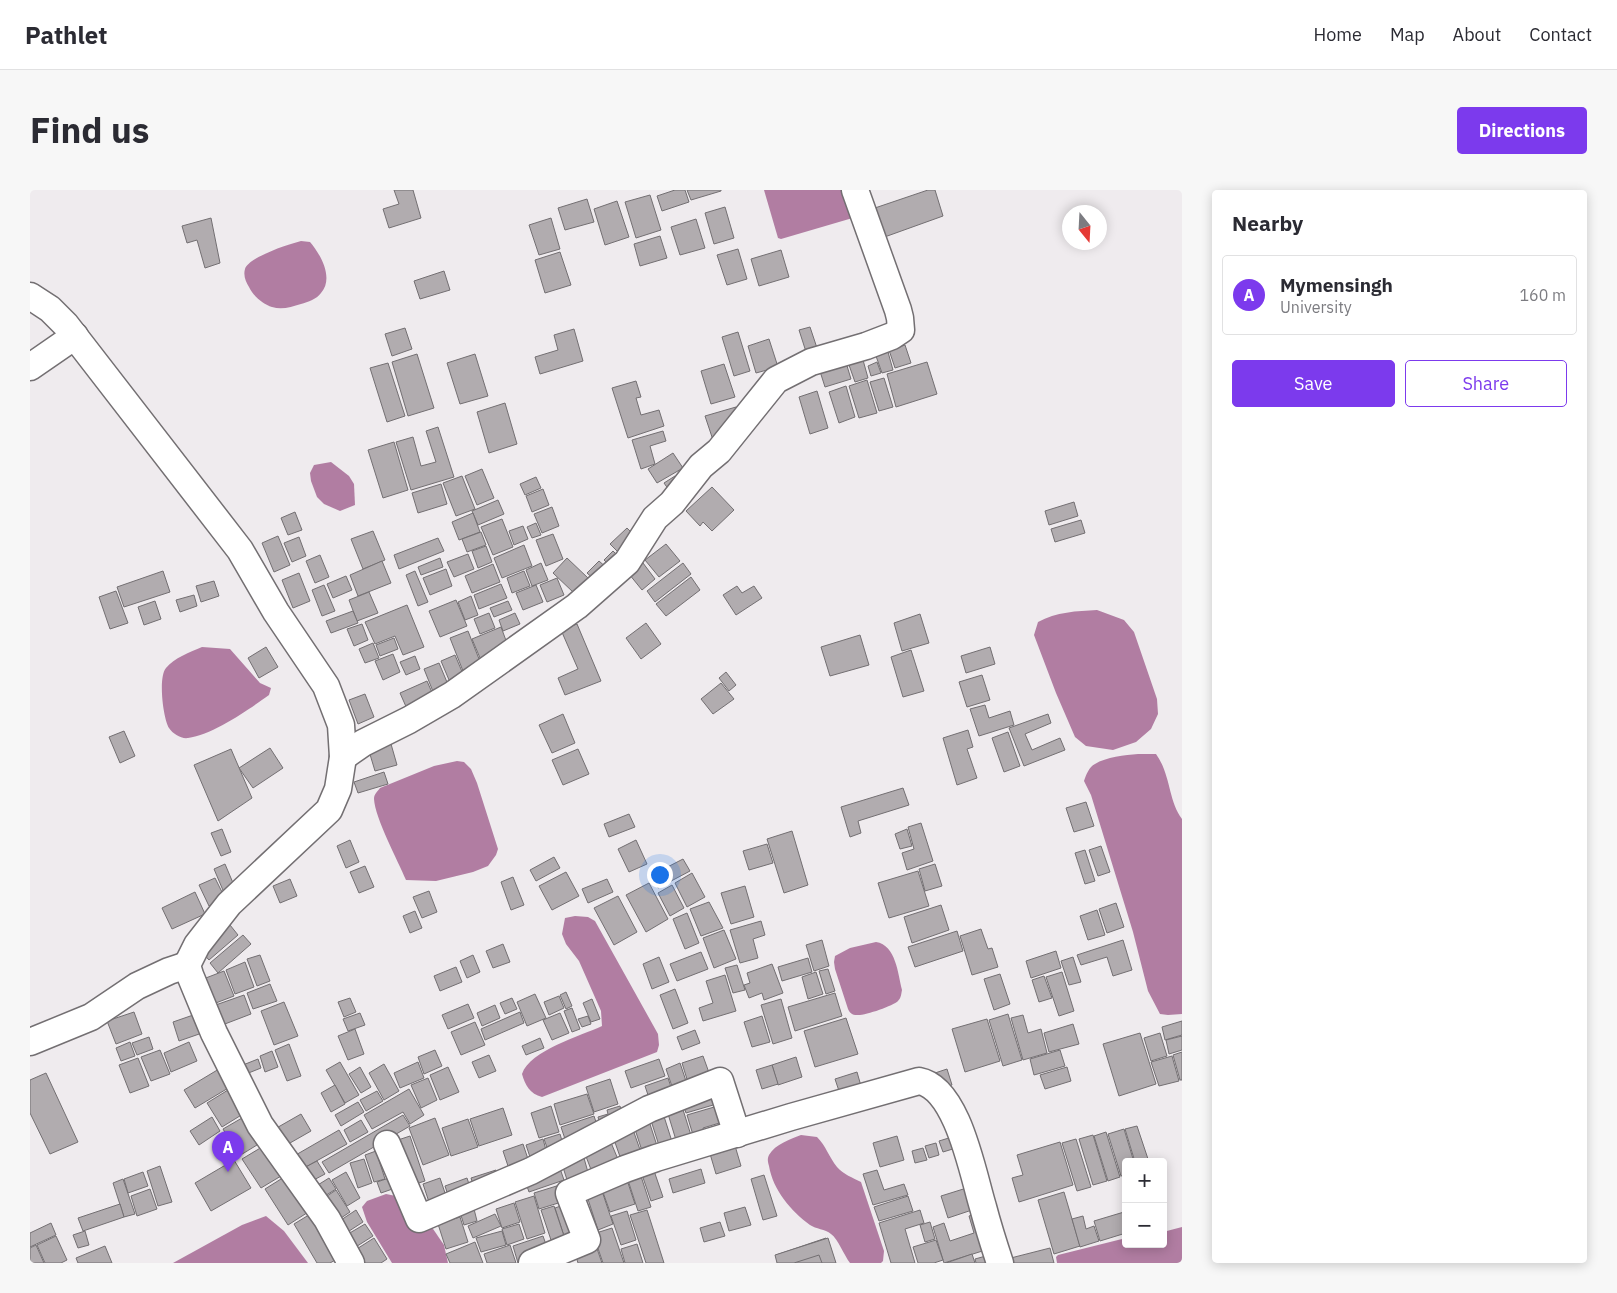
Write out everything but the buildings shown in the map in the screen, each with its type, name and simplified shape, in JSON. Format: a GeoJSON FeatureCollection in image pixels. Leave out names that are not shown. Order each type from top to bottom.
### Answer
{"type":"FeatureCollection","features":[{"type":"Feature","properties":{"kind":"street"},"geometry":{"type":"LineString","coordinates":[[343,757],[364,743],[452,695],[578,606],[627,562],[656,518],[672,503],[701,466],[719,451],[776,380],[811,362],[866,346],[892,336],[901,330],[898,310],[855,190]]}},
{"type":"Feature","properties":{"kind":"street"},"geometry":{"type":"LineString","coordinates":[[30,296],[50,309],[66,325],[240,550],[276,612],[326,686],[341,725],[343,757],[338,789],[329,810],[229,904],[197,945],[187,965],[138,986],[91,1017],[30,1042]]}},
{"type":"Feature","properties":{"kind":"street"},"geometry":{"type":"LineString","coordinates":[[30,367],[75,336]]}},
{"type":"Feature","properties":{"kind":"street"},"geometry":{"type":"LineString","coordinates":[[187,965],[214,1033],[260,1125],[328,1219],[351,1263]]}},
{"type":"Feature","properties":{"kind":"street"},"geometry":{"type":"LineString","coordinates":[[387,1144],[419,1220],[530,1171],[649,1109],[720,1081],[737,1134]]}},
{"type":"Feature","properties":{"kind":"street"},"geometry":{"type":"LineString","coordinates":[[532,1263],[586,1240],[569,1193],[625,1169],[919,1081],[927,1082],[936,1089],[944,1099],[961,1130],[1000,1263]]}},
{"type":"Feature","properties":{"kind":"shaded area"},"geometry":{"type":"Polygon","coordinates":[[[764,190],[849,190],[856,217],[781,239],[778,238],[764,190]]]}},
{"type":"Feature","properties":{"kind":"shaded area"},"geometry":{"type":"Polygon","coordinates":[[[301,241],[310,242],[322,260],[326,274],[325,287],[315,299],[294,306],[279,308],[265,304],[251,290],[245,279],[245,269],[248,264],[261,256],[301,241]]]}},
{"type":"Feature","properties":{"kind":"shaded area"},"geometry":{"type":"Polygon","coordinates":[[[331,462],[349,476],[354,484],[355,505],[340,511],[324,504],[317,497],[311,481],[310,473],[314,465],[331,462]]]}},
{"type":"Feature","properties":{"kind":"shaded area"},"geometry":{"type":"Polygon","coordinates":[[[1097,610],[1124,620],[1134,632],[1157,699],[1158,714],[1151,729],[1136,742],[1113,750],[1086,746],[1075,737],[1034,635],[1038,622],[1052,616],[1097,610]]]}},
{"type":"Feature","properties":{"kind":"shaded area"},"geometry":{"type":"Polygon","coordinates":[[[202,647],[230,649],[260,683],[271,688],[269,695],[220,727],[198,736],[183,738],[177,736],[167,723],[163,707],[162,680],[166,668],[173,661],[202,647]]]}},
{"type":"Feature","properties":{"kind":"shaded area"},"geometry":{"type":"Polygon","coordinates":[[[1138,754],[1156,754],[1164,770],[1177,812],[1182,819],[1182,1014],[1160,1014],[1148,991],[1133,932],[1091,795],[1084,781],[1091,767],[1099,762],[1138,754]]]}},
{"type":"Feature","properties":{"kind":"shaded area"},"geometry":{"type":"Polygon","coordinates":[[[457,761],[464,762],[471,769],[477,783],[498,849],[496,855],[488,866],[473,872],[436,881],[406,880],[378,817],[374,799],[376,793],[380,788],[434,766],[457,761]]]}},
{"type":"Feature","properties":{"kind":"shaded area"},"geometry":{"type":"Polygon","coordinates":[[[575,916],[588,917],[595,921],[658,1034],[659,1045],[657,1052],[542,1097],[531,1091],[525,1082],[522,1074],[527,1065],[545,1051],[602,1026],[601,1011],[579,961],[566,944],[562,934],[565,918],[575,916]]]}},
{"type":"Feature","properties":{"kind":"shaded area"},"geometry":{"type":"Polygon","coordinates":[[[876,942],[883,944],[892,954],[902,990],[901,996],[898,1001],[885,1008],[866,1014],[854,1015],[848,1009],[835,969],[835,956],[850,948],[876,942]]]}},
{"type":"Feature","properties":{"kind":"shaded area"},"geometry":{"type":"Polygon","coordinates":[[[801,1135],[817,1137],[839,1169],[861,1182],[884,1251],[881,1263],[850,1263],[834,1236],[812,1226],[803,1219],[790,1207],[779,1192],[771,1175],[768,1156],[779,1145],[801,1135]]]}},
{"type":"Feature","properties":{"kind":"shaded area"},"geometry":{"type":"Polygon","coordinates":[[[386,1194],[396,1196],[431,1226],[444,1245],[448,1263],[392,1263],[367,1222],[362,1207],[367,1201],[386,1194]]]}},
{"type":"Feature","properties":{"kind":"shaded area"},"geometry":{"type":"Polygon","coordinates":[[[266,1216],[284,1231],[308,1263],[173,1263],[242,1225],[266,1216]]]}},
{"type":"Feature","properties":{"kind":"shaded area"},"geometry":{"type":"Polygon","coordinates":[[[1182,1227],[1182,1263],[1057,1263],[1056,1257],[1058,1255],[1122,1239],[1122,1248],[1167,1248],[1167,1231],[1182,1227]]]}},
{"type":"Feature","properties":{"kind":"place","name":"Mymensingh"},"geometry":{"type":"Point","coordinates":[228,1172]}}]}
